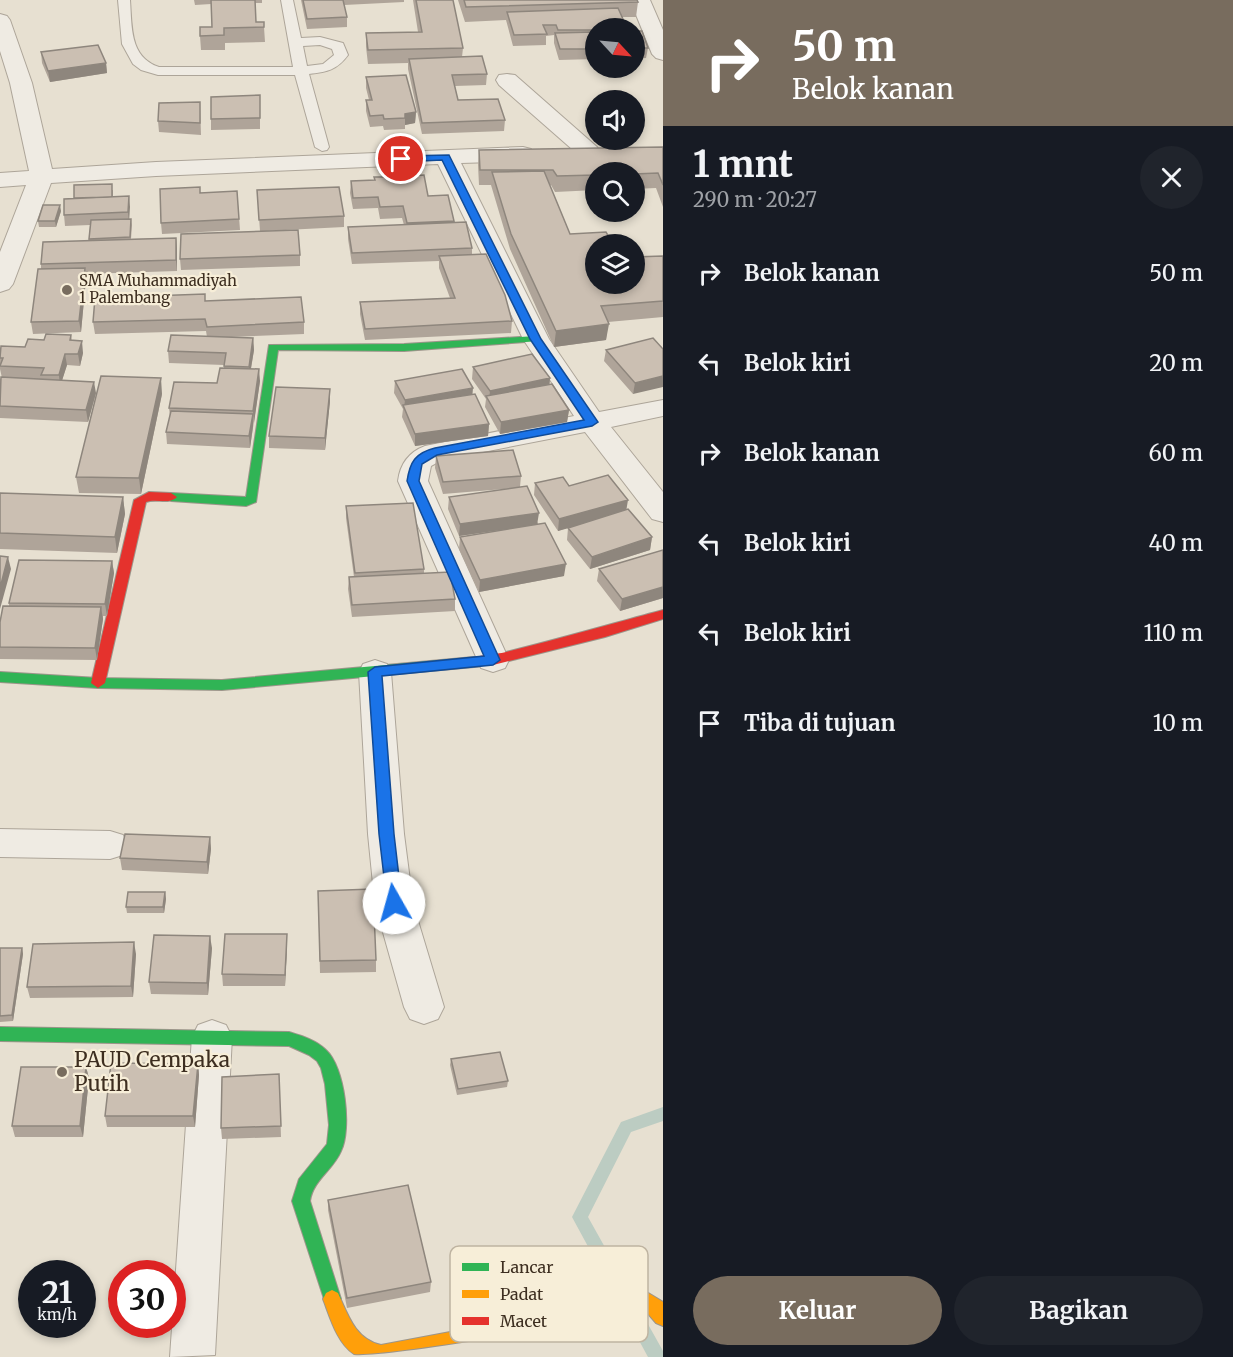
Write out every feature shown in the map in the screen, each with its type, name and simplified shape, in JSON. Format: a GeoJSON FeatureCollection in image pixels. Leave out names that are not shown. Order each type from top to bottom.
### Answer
{"type":"FeatureCollection","features":[{"type":"Feature","properties":{"kind":"street"},"geometry":{"type":"LineString","coordinates":[[640,0],[663,54]]}},
{"type":"Feature","properties":{"kind":"street"},"geometry":{"type":"LineString","coordinates":[[0,20],[10,84],[42,176],[0,284]]}},
{"type":"Feature","properties":{"kind":"street"},"geometry":{"type":"LineString","coordinates":[[0,180],[42,176],[600,151],[507,80]]}},
{"type":"Feature","properties":{"kind":"street"},"geometry":{"type":"LineString","coordinates":[[446,158],[536,339],[592,422],[663,512]]}},
{"type":"Feature","properties":{"kind":"street"},"geometry":{"type":"LineString","coordinates":[[98,683],[140,500],[149,496],[246,502],[252,499],[273,347],[342,351],[536,339]]}},
{"type":"Feature","properties":{"kind":"street"},"geometry":{"type":"LineString","coordinates":[[493,660],[413,481],[416,463],[423,456],[435,452],[663,408]]}},
{"type":"Feature","properties":{"kind":"street"},"geometry":{"type":"LineString","coordinates":[[0,677],[98,683],[222,685],[375,672],[493,660],[604,632],[663,614]]}},
{"type":"Feature","properties":{"kind":"street"},"geometry":{"type":"LineString","coordinates":[[375,672],[386,834],[394,903],[424,1006]]}},
{"type":"Feature","properties":{"kind":"street"},"geometry":{"type":"LineString","coordinates":[[0,843],[110,845]]}},
{"type":"Feature","properties":{"kind":"street"},"geometry":{"type":"LineString","coordinates":[[0,1034],[302,1041],[325,1055],[332,1065],[334,1076],[336,1146],[325,1161],[308,1176],[301,1201],[341,1321],[352,1343],[363,1350],[386,1354],[450,1342]]}},
{"type":"Feature","properties":{"kind":"street"},"geometry":{"type":"LineString","coordinates":[[192,1355],[212,1038]]}},
{"type":"Feature","properties":{"kind":"street"},"geometry":{"type":"LineString","coordinates":[[648,1302],[654,1305],[663,1317]]}},
{"type":"Feature","properties":{"kind":"lane"},"geometry":{"type":"LineString","coordinates":[[124,0],[130,53],[145,69],[158,71],[301,71],[326,68],[334,64],[341,55],[338,46],[328,42],[295,42]]}},
{"type":"Feature","properties":{"kind":"lane"},"geometry":{"type":"LineString","coordinates":[[287,0],[301,71],[322,147]]}},
{"type":"Feature","properties":{"kind":"building"},"geometry":{"type":"Polygon","coordinates":[[[211,0],[255,0],[256,22],[264,22],[264,27],[224,28],[224,35],[200,36],[200,27],[212,27],[211,0]]]}},
{"type":"Feature","properties":{"kind":"building"},"geometry":{"type":"Polygon","coordinates":[[[303,0],[343,0],[347,17],[307,19],[303,0]]]}},
{"type":"Feature","properties":{"kind":"building"},"geometry":{"type":"Polygon","coordinates":[[[416,0],[453,0],[463,48],[368,50],[366,33],[422,32],[416,0]]]}},
{"type":"Feature","properties":{"kind":"building"},"geometry":{"type":"Polygon","coordinates":[[[464,0],[637,0],[638,2],[466,7],[464,0]]]}},
{"type":"Feature","properties":{"kind":"building"},"geometry":{"type":"Polygon","coordinates":[[[618,8],[622,18],[585,18],[585,30],[558,30],[556,25],[543,25],[547,34],[514,35],[507,12],[618,8]]]}},
{"type":"Feature","properties":{"kind":"building"},"geometry":{"type":"Polygon","coordinates":[[[585,32],[585,49],[560,49],[555,33],[585,32]]]}},
{"type":"Feature","properties":{"kind":"building"},"geometry":{"type":"Polygon","coordinates":[[[98,45],[106,63],[48,71],[41,52],[98,45]]]}},
{"type":"Feature","properties":{"kind":"building"},"geometry":{"type":"Polygon","coordinates":[[[482,56],[487,74],[452,75],[458,100],[498,99],[505,120],[422,123],[409,59],[482,56]]]}},
{"type":"Feature","properties":{"kind":"building"},"geometry":{"type":"Polygon","coordinates":[[[406,75],[416,112],[405,114],[405,118],[384,119],[383,115],[370,116],[366,100],[372,100],[366,77],[406,75]]]}},
{"type":"Feature","properties":{"kind":"building"},"geometry":{"type":"Polygon","coordinates":[[[260,95],[260,118],[211,119],[211,97],[260,95]]]}},
{"type":"Feature","properties":{"kind":"building"},"geometry":{"type":"Polygon","coordinates":[[[200,102],[200,123],[158,121],[159,103],[200,102]]]}},
{"type":"Feature","properties":{"kind":"building"},"geometry":{"type":"Polygon","coordinates":[[[645,147],[663,147],[663,185],[658,173],[645,174],[645,162],[585,162],[585,175],[557,176],[553,170],[480,170],[479,150],[645,150],[645,147]]]}},
{"type":"Feature","properties":{"kind":"building"},"geometry":{"type":"Polygon","coordinates":[[[544,171],[570,234],[606,232],[607,234],[585,234],[585,294],[645,294],[645,257],[663,256],[663,301],[601,306],[609,324],[556,331],[511,234],[492,172],[544,171]]]}},
{"type":"Feature","properties":{"kind":"building"},"geometry":{"type":"Polygon","coordinates":[[[407,172],[408,176],[424,175],[428,196],[448,195],[454,221],[407,223],[403,206],[380,207],[378,197],[353,198],[351,181],[375,180],[374,177],[384,177],[383,173],[407,172]]]}},
{"type":"Feature","properties":{"kind":"building"},"geometry":{"type":"Polygon","coordinates":[[[112,184],[112,197],[74,198],[74,185],[112,184]]]}},
{"type":"Feature","properties":{"kind":"building"},"geometry":{"type":"Polygon","coordinates":[[[200,187],[200,193],[237,191],[239,219],[161,223],[160,189],[200,187]]]}},
{"type":"Feature","properties":{"kind":"building"},"geometry":{"type":"Polygon","coordinates":[[[339,187],[344,216],[259,220],[257,190],[339,187]]]}},
{"type":"Feature","properties":{"kind":"building"},"geometry":{"type":"Polygon","coordinates":[[[129,196],[128,212],[64,215],[64,199],[129,196]]]}},
{"type":"Feature","properties":{"kind":"building"},"geometry":{"type":"Polygon","coordinates":[[[43,205],[60,205],[55,221],[38,221],[43,205]]]}},
{"type":"Feature","properties":{"kind":"building"},"geometry":{"type":"Polygon","coordinates":[[[131,219],[130,237],[89,239],[91,220],[131,219]]]}},
{"type":"Feature","properties":{"kind":"building"},"geometry":{"type":"Polygon","coordinates":[[[466,222],[472,248],[352,253],[348,227],[466,222]]]}},
{"type":"Feature","properties":{"kind":"building"},"geometry":{"type":"Polygon","coordinates":[[[298,230],[300,255],[180,259],[181,234],[298,230]]]}},
{"type":"Feature","properties":{"kind":"building"},"geometry":{"type":"Polygon","coordinates":[[[176,238],[176,260],[41,264],[43,242],[176,238]]]}},
{"type":"Feature","properties":{"kind":"building"},"geometry":{"type":"Polygon","coordinates":[[[486,254],[505,295],[512,321],[365,329],[360,302],[455,298],[439,256],[486,254]]]}},
{"type":"Feature","properties":{"kind":"building"},"geometry":{"type":"Polygon","coordinates":[[[85,268],[79,321],[31,322],[38,269],[85,268]]]}},
{"type":"Feature","properties":{"kind":"building"},"geometry":{"type":"Polygon","coordinates":[[[205,294],[205,301],[301,297],[304,322],[207,327],[205,319],[93,322],[95,298],[205,294]]]}},
{"type":"Feature","properties":{"kind":"building"},"geometry":{"type":"Polygon","coordinates":[[[46,334],[71,335],[70,340],[82,341],[78,354],[65,354],[59,375],[41,375],[44,368],[0,366],[3,358],[0,358],[1,346],[25,347],[28,339],[44,340],[46,334]]]}},
{"type":"Feature","properties":{"kind":"building"},"geometry":{"type":"Polygon","coordinates":[[[171,335],[253,338],[249,367],[224,366],[226,353],[168,351],[171,335]]]}},
{"type":"Feature","properties":{"kind":"building"},"geometry":{"type":"Polygon","coordinates":[[[653,338],[663,349],[663,376],[635,383],[606,350],[653,338]]]}},
{"type":"Feature","properties":{"kind":"building"},"geometry":{"type":"Polygon","coordinates":[[[532,354],[550,378],[490,391],[473,367],[532,354]]]}},
{"type":"Feature","properties":{"kind":"building"},"geometry":{"type":"Polygon","coordinates":[[[220,368],[259,369],[253,411],[169,408],[174,382],[217,383],[220,368]]]}},
{"type":"Feature","properties":{"kind":"building"},"geometry":{"type":"Polygon","coordinates":[[[462,369],[473,388],[405,400],[395,381],[462,369]]]}},
{"type":"Feature","properties":{"kind":"building"},"geometry":{"type":"Polygon","coordinates":[[[101,376],[161,378],[139,478],[76,477],[101,376]]]}},
{"type":"Feature","properties":{"kind":"building"},"geometry":{"type":"Polygon","coordinates":[[[1,377],[94,382],[86,410],[0,406],[1,377]]]}},
{"type":"Feature","properties":{"kind":"building"},"geometry":{"type":"Polygon","coordinates":[[[552,384],[569,410],[501,422],[486,396],[552,384]]]}},
{"type":"Feature","properties":{"kind":"building"},"geometry":{"type":"Polygon","coordinates":[[[276,387],[330,389],[325,438],[269,436],[276,387]]]}},
{"type":"Feature","properties":{"kind":"building"},"geometry":{"type":"Polygon","coordinates":[[[475,394],[489,424],[415,434],[403,405],[475,394]]]}},
{"type":"Feature","properties":{"kind":"building"},"geometry":{"type":"Polygon","coordinates":[[[171,411],[253,414],[249,436],[166,432],[171,411]]]}},
{"type":"Feature","properties":{"kind":"building"},"geometry":{"type":"Polygon","coordinates":[[[513,450],[521,476],[443,482],[436,456],[513,450]]]}},
{"type":"Feature","properties":{"kind":"building"},"geometry":{"type":"Polygon","coordinates":[[[608,475],[628,500],[559,519],[535,483],[563,477],[569,486],[608,475]]]}},
{"type":"Feature","properties":{"kind":"building"},"geometry":{"type":"Polygon","coordinates":[[[527,486],[539,513],[460,524],[449,497],[527,486]]]}},
{"type":"Feature","properties":{"kind":"building"},"geometry":{"type":"Polygon","coordinates":[[[0,493],[123,497],[115,537],[0,533],[0,493]]]}},
{"type":"Feature","properties":{"kind":"building"},"geometry":{"type":"Polygon","coordinates":[[[413,503],[424,569],[355,573],[346,506],[413,503]]]}},
{"type":"Feature","properties":{"kind":"building"},"geometry":{"type":"Polygon","coordinates":[[[628,509],[652,537],[592,557],[568,528],[628,509]]]}},
{"type":"Feature","properties":{"kind":"building"},"geometry":{"type":"Polygon","coordinates":[[[545,523],[566,564],[480,580],[460,537],[545,523]]]}},
{"type":"Feature","properties":{"kind":"building"},"geometry":{"type":"Polygon","coordinates":[[[663,550],[663,587],[622,599],[599,569],[663,550]]]}},
{"type":"Feature","properties":{"kind":"building"},"geometry":{"type":"Polygon","coordinates":[[[0,556],[8,557],[0,588],[0,556]]]}},
{"type":"Feature","properties":{"kind":"building"},"geometry":{"type":"Polygon","coordinates":[[[19,560],[112,561],[105,604],[9,603],[19,560]]]}},
{"type":"Feature","properties":{"kind":"building"},"geometry":{"type":"Polygon","coordinates":[[[450,572],[455,599],[352,605],[349,577],[450,572]]]}},
{"type":"Feature","properties":{"kind":"building"},"geometry":{"type":"Polygon","coordinates":[[[3,606],[101,607],[95,648],[0,647],[0,622],[3,606]]]}},
{"type":"Feature","properties":{"kind":"building"},"geometry":{"type":"Polygon","coordinates":[[[125,834],[210,837],[207,862],[120,858],[125,834]]]}},
{"type":"Feature","properties":{"kind":"building"},"geometry":{"type":"Polygon","coordinates":[[[373,889],[376,960],[320,961],[318,891],[373,889]]]}},
{"type":"Feature","properties":{"kind":"building"},"geometry":{"type":"Polygon","coordinates":[[[128,892],[165,892],[163,907],[126,907],[128,892]]]}},
{"type":"Feature","properties":{"kind":"building"},"geometry":{"type":"Polygon","coordinates":[[[225,934],[287,934],[285,975],[222,974],[225,934]]]}},
{"type":"Feature","properties":{"kind":"building"},"geometry":{"type":"Polygon","coordinates":[[[154,935],[210,936],[207,983],[149,982],[154,935]]]}},
{"type":"Feature","properties":{"kind":"building"},"geometry":{"type":"Polygon","coordinates":[[[134,942],[131,986],[27,987],[33,944],[134,942]]]}},
{"type":"Feature","properties":{"kind":"building"},"geometry":{"type":"Polygon","coordinates":[[[0,948],[22,948],[12,1015],[0,1016],[0,948]]]}},
{"type":"Feature","properties":{"kind":"building"},"geometry":{"type":"Polygon","coordinates":[[[500,1052],[508,1081],[458,1089],[451,1059],[500,1052]]]}},
{"type":"Feature","properties":{"kind":"building"},"geometry":{"type":"Polygon","coordinates":[[[111,1063],[198,1064],[193,1116],[105,1116],[111,1063]]]}},
{"type":"Feature","properties":{"kind":"building"},"geometry":{"type":"Polygon","coordinates":[[[21,1067],[86,1067],[80,1126],[12,1126],[21,1067]]]}},
{"type":"Feature","properties":{"kind":"building"},"geometry":{"type":"Polygon","coordinates":[[[279,1074],[281,1126],[221,1128],[222,1077],[279,1074]]]}},
{"type":"Feature","properties":{"kind":"building"},"geometry":{"type":"Polygon","coordinates":[[[408,1185],[431,1282],[347,1298],[328,1200],[408,1185]]]}},
{"type":"Feature","properties":{"kind":"waterway"},"geometry":{"type":"LineString","coordinates":[[596,1246],[580,1217],[626,1127],[663,1114]]}},
{"type":"Feature","properties":{"kind":"waterway"},"geometry":{"type":"LineString","coordinates":[[648,1341],[657,1357]]}},
{"type":"Feature","properties":{"kind":"traffic: fast"},"geometry":{"type":"LineString","coordinates":[[171,497],[246,502],[252,499],[273,347],[372,349],[536,339]]}},
{"type":"Feature","properties":{"kind":"traffic: fast"},"geometry":{"type":"LineString","coordinates":[[0,677],[98,683],[222,685],[474,662]]}},
{"type":"Feature","properties":{"kind":"traffic: fast"},"geometry":{"type":"LineString","coordinates":[[0,1034],[289,1039],[304,1044],[322,1056],[328,1064],[334,1084],[336,1144],[330,1155],[305,1185],[301,1201],[332,1299]]}},
{"type":"Feature","properties":{"kind":"traffic: slow"},"geometry":{"type":"LineString","coordinates":[[332,1299],[344,1327],[354,1342],[370,1352],[381,1354],[450,1341]]}},
{"type":"Feature","properties":{"kind":"traffic: slow"},"geometry":{"type":"LineString","coordinates":[[648,1302],[654,1305],[663,1317]]}},
{"type":"Feature","properties":{"kind":"traffic: jam"},"geometry":{"type":"LineString","coordinates":[[98,683],[140,500],[149,496],[171,497]]}},
{"type":"Feature","properties":{"kind":"traffic: jam"},"geometry":{"type":"LineString","coordinates":[[474,662],[493,660],[605,632],[663,614]]}},
{"type":"Feature","properties":{"kind":"place","name":"SMA Muhammadiyah 1 Palembang"},"geometry":{"type":"Point","coordinates":[67,290]}},
{"type":"Feature","properties":{"kind":"place","name":"PAUD Cempaka Putih"},"geometry":{"type":"Point","coordinates":[62,1072]}},
{"type":"Feature","properties":{"kind":"route"},"geometry":{"type":"LineString","coordinates":[[394,903],[386,834],[383,759],[375,672],[493,660],[413,481],[416,463],[423,456],[435,452],[592,422],[536,339],[446,158],[401,159]]}}]}
